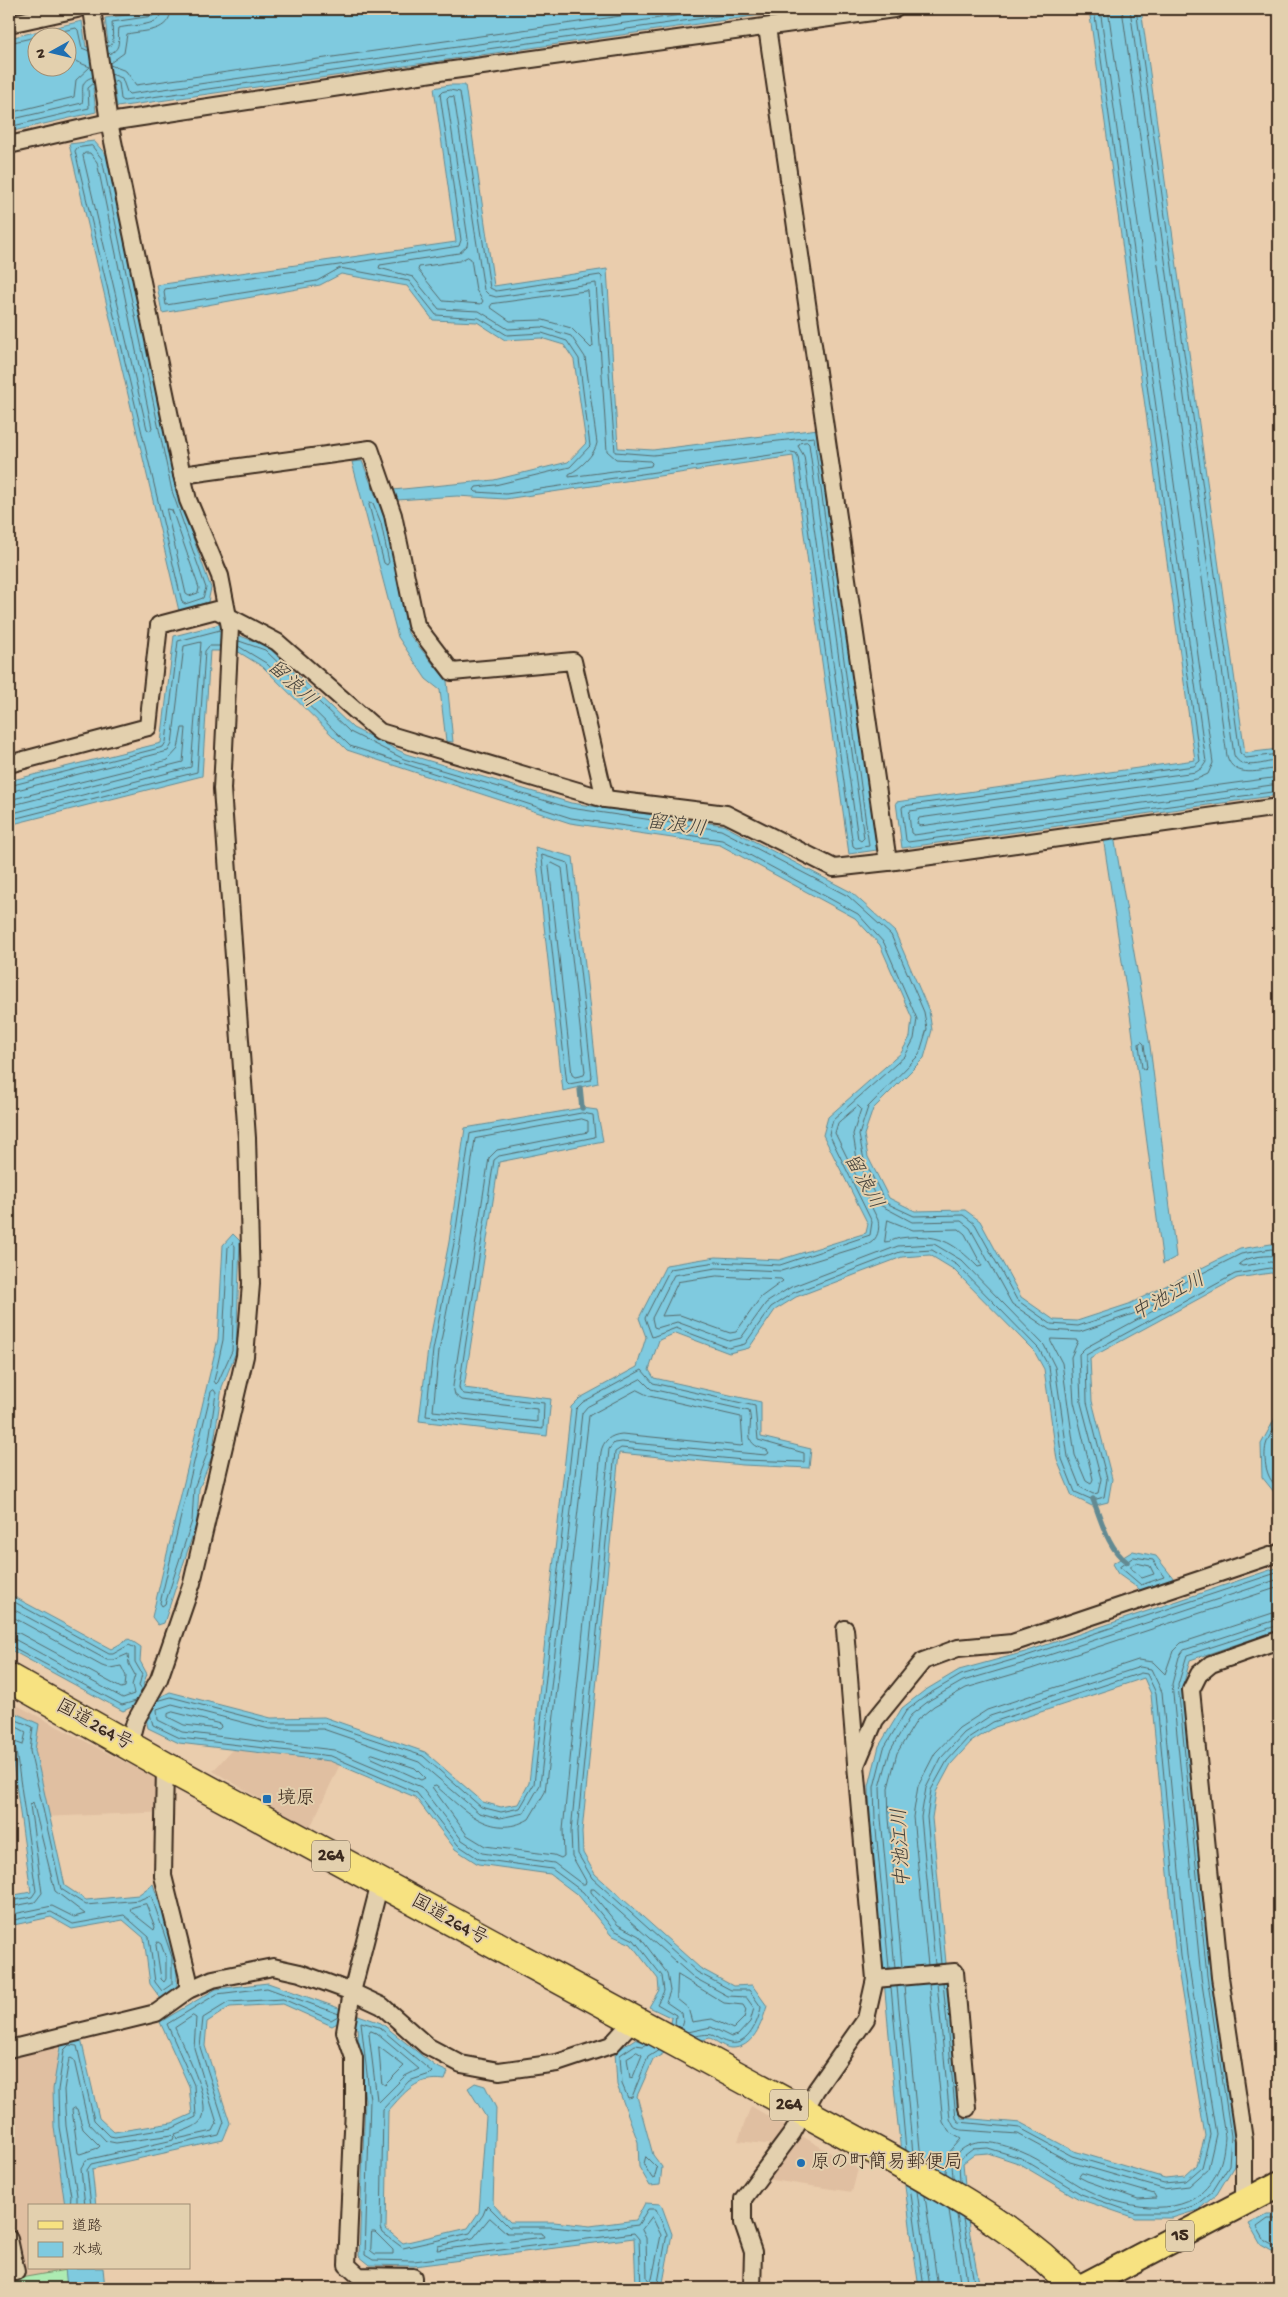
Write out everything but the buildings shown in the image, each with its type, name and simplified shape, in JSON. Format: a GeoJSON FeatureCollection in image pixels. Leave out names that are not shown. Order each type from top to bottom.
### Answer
{"type":"FeatureCollection","features":[{"type":"Feature","properties":{"kind":"highway","name":"国道264号"},"geometry":{"type":"LineString","coordinates":[[9,1678],[132,1734],[165,1766],[644,2027],[891,2159],[971,2205],[1052,2264],[1075,2288]]}},
{"type":"Feature","properties":{"kind":"main road","name":"15"},"geometry":{"type":"LineString","coordinates":[[1080,2288],[1279,2185]]}},
{"type":"Feature","properties":{"kind":"street"},"geometry":{"type":"LineString","coordinates":[[9,24],[76,9]]}},
{"type":"Feature","properties":{"kind":"street"},"geometry":{"type":"LineString","coordinates":[[92,9],[109,122],[182,475],[188,500],[220,576],[228,620],[229,654],[222,789],[247,1138],[251,1284],[245,1356],[194,1573],[159,1679],[132,1734]]}},
{"type":"Feature","properties":{"kind":"street"},"geometry":{"type":"LineString","coordinates":[[9,145],[109,122],[429,74],[894,9]]}},
{"type":"Feature","properties":{"kind":"street"},"geometry":{"type":"LineString","coordinates":[[767,27],[888,862]]}},
{"type":"Feature","properties":{"kind":"street"},"geometry":{"type":"LineString","coordinates":[[182,475],[370,449],[394,514],[416,625],[452,672],[573,661],[606,799]]}},
{"type":"Feature","properties":{"kind":"street"},"geometry":{"type":"LineString","coordinates":[[9,764],[148,728],[159,625],[216,610],[228,620],[240,623],[278,642],[380,732],[606,799],[726,814],[834,868],[1279,807]]}},
{"type":"Feature","properties":{"kind":"street"},"geometry":{"type":"LineString","coordinates":[[856,1765],[875,1720],[923,1661],[958,1648],[1012,1643],[1279,1553]]}},
{"type":"Feature","properties":{"kind":"street"},"geometry":{"type":"LineString","coordinates":[[752,2288],[753,2252],[743,2223],[744,2200],[793,2132],[816,2090],[866,2019],[875,1979],[845,1629]]}},
{"type":"Feature","properties":{"kind":"street"},"geometry":{"type":"LineString","coordinates":[[1244,2202],[1244,2140],[1220,1977],[1191,1690],[1199,1674],[1211,1664],[1279,1640]]}},
{"type":"Feature","properties":{"kind":"street"},"geometry":{"type":"LineString","coordinates":[[165,1766],[163,1876],[188,1977],[188,1990]]}},
{"type":"Feature","properties":{"kind":"street"},"geometry":{"type":"LineString","coordinates":[[380,1883],[352,1992],[345,2032],[354,2058],[354,2108],[347,2265],[359,2276],[412,2277],[413,2288]]}},
{"type":"Feature","properties":{"kind":"street"},"geometry":{"type":"LineString","coordinates":[[9,2049],[156,2013],[188,1990],[213,1978],[273,1967],[300,1973],[352,1992],[382,2006],[427,2046],[461,2064],[499,2071],[557,2063],[611,2045],[644,2027]]}},
{"type":"Feature","properties":{"kind":"street"},"geometry":{"type":"LineString","coordinates":[[875,1979],[955,1972],[967,2108]]}},
{"type":"Feature","properties":{"kind":"street"},"geometry":{"type":"LineString","coordinates":[[9,2239],[16,2272]]}},
{"type":"Feature","properties":{"kind":"shaded area"},"geometry":{"type":"Polygon","coordinates":[[[9,1701],[170,1786],[168,1812],[41,1817],[26,1767],[9,1762],[9,1701]]]}},
{"type":"Feature","properties":{"kind":"shaded area"},"geometry":{"type":"Polygon","coordinates":[[[256,1723],[343,1758],[310,1828],[213,1771],[256,1723]]]}},
{"type":"Feature","properties":{"kind":"shaded area"},"geometry":{"type":"Polygon","coordinates":[[[57,2043],[75,2146],[81,2204],[28,2204],[28,2270],[66,2270],[9,2280],[9,2051],[57,2043]]]}},
{"type":"Feature","properties":{"kind":"shaded area"},"geometry":{"type":"Polygon","coordinates":[[[751,2106],[858,2169],[852,2192],[765,2179],[785,2146],[738,2141],[751,2106]]]}},
{"type":"Feature","properties":{"kind":"green space"},"geometry":{"type":"Polygon","coordinates":[[[66,2270],[78,2270],[89,2288],[9,2288],[9,2280],[66,2270]]]}},
{"type":"Feature","properties":{"kind":"water"},"geometry":{"type":"Polygon","coordinates":[[[168,9],[803,9],[117,107],[114,85],[93,88],[96,112],[9,132],[9,38],[28,34],[28,78],[78,78],[78,28],[52,28],[82,21],[86,47],[108,43],[105,18],[168,9]]]}},
{"type":"Feature","properties":{"kind":"water"},"geometry":{"type":"Polygon","coordinates":[[[1089,9],[1141,9],[1245,753],[1279,749],[1279,795],[902,848],[896,802],[1195,760],[1089,9]]]}},
{"type":"Feature","properties":{"kind":"water"},"geometry":{"type":"Polygon","coordinates":[[[449,85],[465,85],[494,286],[607,269],[618,448],[653,450],[818,429],[877,850],[849,854],[793,456],[505,499],[457,496],[397,500],[393,490],[494,480],[568,462],[586,443],[574,360],[564,345],[541,338],[505,340],[477,322],[433,320],[407,286],[341,274],[320,285],[162,313],[157,285],[456,242],[434,88],[449,85]]]}},
{"type":"Feature","properties":{"kind":"water"},"geometry":{"type":"Polygon","coordinates":[[[94,141],[107,156],[176,490],[211,588],[208,602],[179,611],[69,144],[94,141]]]}},
{"type":"Feature","properties":{"kind":"water"},"geometry":{"type":"Polygon","coordinates":[[[362,461],[386,522],[408,633],[447,681],[453,742],[446,741],[440,690],[426,679],[398,637],[352,462],[362,461]]]}},
{"type":"Feature","properties":{"kind":"water"},"geometry":{"type":"Polygon","coordinates":[[[220,624],[235,634],[267,646],[353,728],[406,754],[571,803],[723,825],[851,892],[895,932],[929,1011],[932,1030],[924,1058],[873,1109],[864,1135],[868,1157],[889,1198],[915,1211],[965,1210],[980,1221],[1021,1297],[1054,1320],[1077,1321],[1129,1304],[1240,1249],[1271,1244],[1279,1245],[1279,1275],[1271,1273],[1237,1278],[1090,1358],[1092,1401],[1112,1479],[1108,1502],[1092,1506],[1072,1496],[1057,1460],[1044,1369],[1034,1351],[953,1269],[930,1255],[902,1257],[796,1297],[775,1310],[749,1348],[729,1353],[676,1333],[659,1340],[649,1370],[654,1378],[761,1402],[761,1437],[811,1449],[809,1468],[743,1465],[619,1453],[582,1832],[583,1853],[595,1874],[700,1968],[733,1986],[752,1985],[767,2006],[759,2027],[751,2040],[739,2047],[729,2048],[710,2038],[674,2047],[653,2060],[637,2096],[653,2155],[662,2167],[660,2185],[650,2186],[639,2167],[638,2142],[617,2085],[615,2052],[635,2039],[643,2042],[670,2026],[672,2018],[649,2007],[659,1990],[658,1979],[631,1944],[611,1935],[579,1896],[550,1874],[478,1864],[455,1849],[415,1797],[330,1761],[179,1743],[148,1728],[145,1714],[134,1706],[123,1711],[9,1649],[9,1594],[111,1649],[129,1639],[141,1647],[140,1661],[147,1674],[143,1685],[160,1697],[170,1692],[271,1718],[324,1717],[425,1752],[483,1802],[501,1807],[518,1804],[529,1783],[571,1407],[580,1398],[637,1367],[646,1337],[639,1318],[666,1265],[716,1257],[779,1260],[866,1233],[868,1224],[823,1135],[828,1117],[901,1053],[910,1037],[912,1018],[880,945],[855,918],[720,845],[570,823],[347,750],[263,667],[237,651],[210,651],[202,776],[9,825],[9,781],[161,743],[174,636],[220,624]]]}},
{"type":"Feature","properties":{"kind":"water"},"geometry":{"type":"Polygon","coordinates":[[[1114,836],[1150,1046],[1176,1257],[1163,1264],[1130,1014],[1103,837],[1114,836]]]}},
{"type":"Feature","properties":{"kind":"water"},"geometry":{"type":"Polygon","coordinates":[[[535,847],[573,857],[598,1083],[563,1091],[535,847]]]}},
{"type":"Feature","properties":{"kind":"water"},"geometry":{"type":"Polygon","coordinates":[[[582,1108],[597,1110],[603,1141],[499,1162],[464,1388],[551,1399],[547,1436],[419,1421],[428,1349],[449,1242],[465,1128],[582,1108]]]}},
{"type":"Feature","properties":{"kind":"water"},"geometry":{"type":"Polygon","coordinates":[[[233,1234],[240,1241],[236,1352],[222,1387],[212,1456],[199,1489],[197,1522],[164,1623],[158,1625],[152,1617],[218,1339],[223,1245],[233,1234]]]}},
{"type":"Feature","properties":{"kind":"water"},"geometry":{"type":"Polygon","coordinates":[[[1279,1411],[1279,1492],[1274,1492],[1262,1477],[1261,1444],[1279,1411]]]}},
{"type":"Feature","properties":{"kind":"water"},"geometry":{"type":"Polygon","coordinates":[[[1133,1551],[1156,1556],[1174,1579],[1142,1591],[1118,1574],[1112,1564],[1133,1551]]]}},
{"type":"Feature","properties":{"kind":"water","name":"中池江川"},"geometry":{"type":"Polygon","coordinates":[[[1279,1567],[1279,1630],[1190,1660],[1183,1686],[1212,1975],[1236,2137],[1234,2166],[1217,2194],[1198,2210],[1172,2218],[1135,2218],[1079,2199],[1018,2163],[988,2153],[975,2154],[963,2163],[969,2229],[980,2288],[919,2288],[903,2171],[891,2054],[870,1819],[869,1786],[879,1746],[902,1708],[924,1691],[959,1670],[1025,1652],[1279,1567]],[[1144,1678],[995,1727],[971,1742],[951,1764],[936,1792],[932,1818],[961,2118],[1021,2123],[1074,2151],[1165,2178],[1185,2176],[1197,2165],[1205,2136],[1176,1957],[1151,1694],[1144,1678]]]}},
{"type":"Feature","properties":{"kind":"water"},"geometry":{"type":"Polygon","coordinates":[[[11,1711],[39,1724],[35,1750],[65,1886],[86,1900],[138,1895],[153,1884],[177,1956],[177,1987],[161,1999],[150,1984],[144,1938],[123,1920],[72,1929],[51,1917],[9,1926],[9,1896],[31,1892],[10,1741],[11,1711]]]}},
{"type":"Feature","properties":{"kind":"water"},"geometry":{"type":"Polygon","coordinates":[[[268,1983],[381,2023],[435,2066],[448,2072],[445,2080],[426,2080],[412,2087],[388,2111],[386,2229],[403,2243],[468,2228],[479,2212],[486,2117],[468,2088],[475,2083],[485,2086],[496,2108],[493,2204],[510,2222],[554,2222],[590,2226],[636,2220],[645,2203],[661,2204],[672,2234],[662,2288],[636,2288],[634,2238],[414,2266],[370,2265],[359,2256],[365,2100],[357,2028],[341,2021],[332,2026],[283,2004],[230,2007],[207,2022],[205,2046],[230,2123],[223,2140],[92,2169],[96,2204],[65,2204],[54,2127],[53,2089],[60,2047],[67,2040],[81,2039],[99,2118],[114,2132],[172,2123],[192,2114],[189,2086],[160,2022],[216,1989],[268,1983]]]}},
{"type":"Feature","properties":{"kind":"water"},"geometry":{"type":"Polygon","coordinates":[[[1267,2214],[1279,2214],[1279,2255],[1261,2245],[1249,2224],[1267,2214]]]}},
{"type":"Feature","properties":{"kind":"water"},"geometry":{"type":"Polygon","coordinates":[[[65,2270],[103,2270],[105,2288],[67,2288],[65,2270]]]}},
{"type":"Feature","properties":{"kind":"waterway"},"geometry":{"type":"LineString","coordinates":[[580,1088],[582,1108]]}},
{"type":"Feature","properties":{"kind":"waterway"},"geometry":{"type":"LineString","coordinates":[[1093,1499],[1110,1542],[1127,1562]]}},
{"type":"Feature","properties":{"kind":"place","name":"境原"},"geometry":{"type":"Point","coordinates":[267,1799]}},
{"type":"Feature","properties":{"kind":"place","name":"原の町簡易郵便局"},"geometry":{"type":"Point","coordinates":[801,2163]}},
{"type":"Feature","properties":{"kind":"water label","name":"留浪川"},"geometry":{"type":"Point","coordinates":[291,685]}},
{"type":"Feature","properties":{"kind":"water label","name":"留浪川"},"geometry":{"type":"Point","coordinates":[676,827]}},
{"type":"Feature","properties":{"kind":"water label","name":"留浪川"},"geometry":{"type":"Point","coordinates":[862,1182]}}]}
